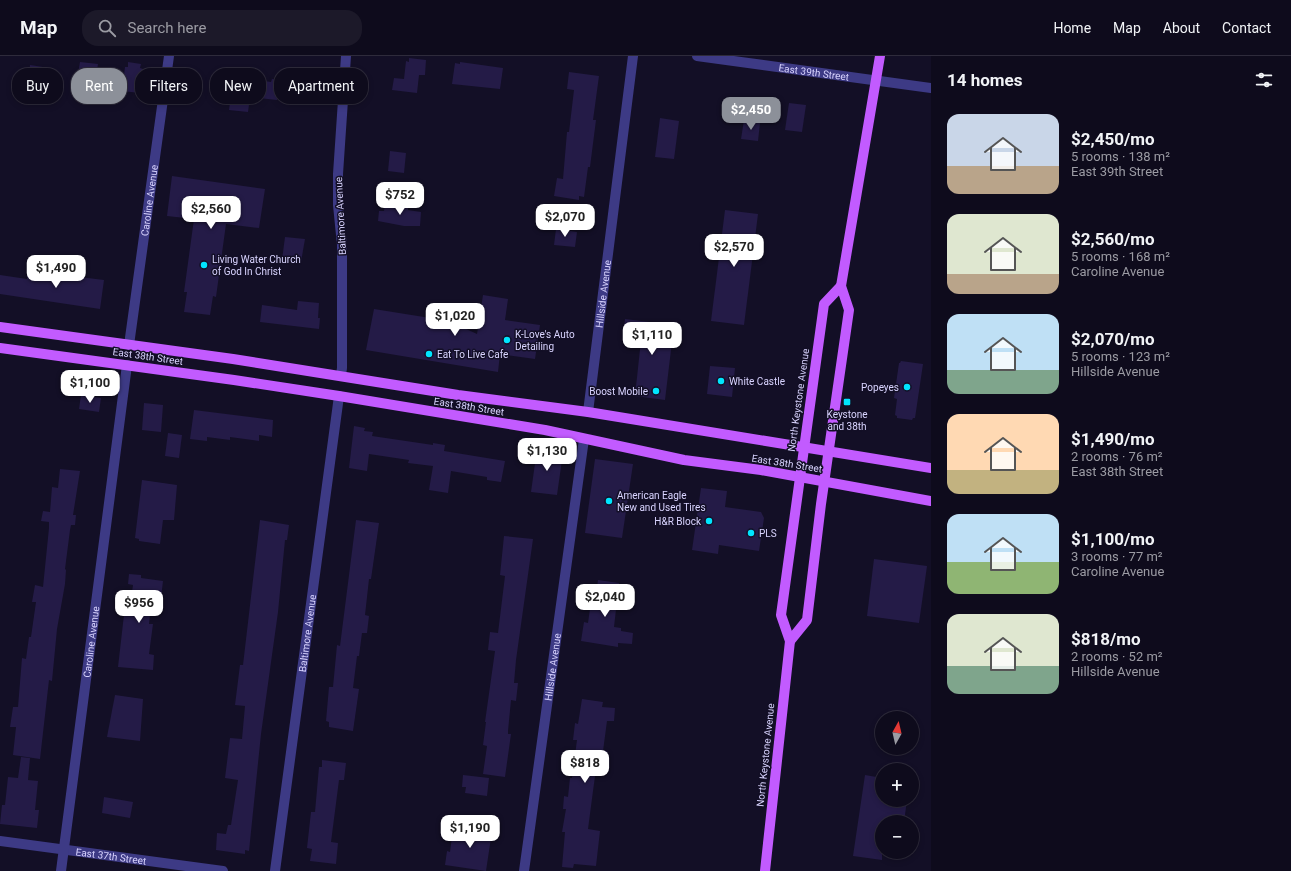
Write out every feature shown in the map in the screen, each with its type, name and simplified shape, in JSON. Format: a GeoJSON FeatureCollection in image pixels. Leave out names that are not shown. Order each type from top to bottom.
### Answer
{"type":"FeatureCollection","features":[{"type":"Feature","properties":{"kind":"main road"},"geometry":{"type":"LineString","coordinates":[[790,641],[807,620],[849,310],[842,286],[880,56]]}},
{"type":"Feature","properties":{"kind":"main road","name":"North Keystone Avenue"},"geometry":{"type":"LineString","coordinates":[[765,871],[790,641],[781,615],[824,304],[842,286]]}},
{"type":"Feature","properties":{"kind":"main road","name":"East 38th Street"},"geometry":{"type":"LineString","coordinates":[[0,327],[129,344],[539,407],[588,412],[931,468]]}},
{"type":"Feature","properties":{"kind":"main road","name":"East 38th Street"},"geometry":{"type":"LineString","coordinates":[[0,348],[339,396],[545,430],[684,460],[825,481],[931,501]]}},
{"type":"Feature","properties":{"kind":"street","name":"Caroline Avenue"},"geometry":{"type":"LineString","coordinates":[[129,344],[169,56]]}},
{"type":"Feature","properties":{"kind":"street","name":"Baltimore Avenue"},"geometry":{"type":"LineString","coordinates":[[341,376],[342,253],[338,205],[338,174],[346,56]]}},
{"type":"Feature","properties":{"kind":"street","name":"Hillside Avenue"},"geometry":{"type":"LineString","coordinates":[[588,412],[634,56]]}},
{"type":"Feature","properties":{"kind":"street","name":"East 39th Street"},"geometry":{"type":"LineString","coordinates":[[698,56],[931,88]]}},
{"type":"Feature","properties":{"kind":"street","name":"Caroline Avenue"},"geometry":{"type":"LineString","coordinates":[[61,871],[127,365]]}},
{"type":"Feature","properties":{"kind":"street","name":"Baltimore Avenue"},"geometry":{"type":"LineString","coordinates":[[276,871],[339,396]]}},
{"type":"Feature","properties":{"kind":"street","name":"Hillside Avenue"},"geometry":{"type":"LineString","coordinates":[[524,871],[584,439]]}},
{"type":"Feature","properties":{"kind":"street","name":"East 37th Street"},"geometry":{"type":"LineString","coordinates":[[0,841],[222,871]]}},
{"type":"Feature","properties":{"kind":"building"},"geometry":{"type":"Polygon","coordinates":[[[409,58],[426,60],[425,75],[419,75],[417,93],[392,90],[394,78],[404,79],[406,61],[409,62],[409,58]]]}},
{"type":"Feature","properties":{"kind":"building"},"geometry":{"type":"Polygon","coordinates":[[[80,62],[98,64],[97,68],[79,68],[80,62]]]}},
{"type":"Feature","properties":{"kind":"building"},"geometry":{"type":"Polygon","coordinates":[[[128,62],[141,64],[140,68],[135,68],[135,92],[127,92],[127,68],[125,68],[128,67],[128,62]]]}},
{"type":"Feature","properties":{"kind":"building"},"geometry":{"type":"Polygon","coordinates":[[[460,62],[503,68],[500,89],[452,84],[455,63],[460,64],[460,62]]]}},
{"type":"Feature","properties":{"kind":"building"},"geometry":{"type":"Polygon","coordinates":[[[30,65],[43,67],[43,68],[30,68],[30,65]]]}},
{"type":"Feature","properties":{"kind":"building"},"geometry":{"type":"Polygon","coordinates":[[[569,72],[599,76],[593,120],[596,120],[590,167],[588,167],[584,197],[579,196],[579,200],[554,196],[557,178],[563,179],[567,132],[569,132],[574,90],[567,89],[569,72]]]}},
{"type":"Feature","properties":{"kind":"building"},"geometry":{"type":"Polygon","coordinates":[[[272,79],[274,79],[274,100],[266,99],[266,81],[271,82],[272,79]]]}},
{"type":"Feature","properties":{"kind":"building"},"geometry":{"type":"Polygon","coordinates":[[[789,103],[806,105],[802,132],[785,130],[789,103]]]}},
{"type":"Feature","properties":{"kind":"building"},"geometry":{"type":"Polygon","coordinates":[[[230,104],[249,104],[248,112],[229,110],[230,104]]]}},
{"type":"Feature","properties":{"kind":"building"},"geometry":{"type":"Polygon","coordinates":[[[660,118],[679,121],[674,159],[655,157],[660,118]]]}},
{"type":"Feature","properties":{"kind":"building"},"geometry":{"type":"Polygon","coordinates":[[[744,120],[760,123],[758,141],[741,139],[744,120]]]}},
{"type":"Feature","properties":{"kind":"building"},"geometry":{"type":"Polygon","coordinates":[[[390,151],[406,153],[404,173],[388,171],[390,151]]]}},
{"type":"Feature","properties":{"kind":"building"},"geometry":{"type":"Polygon","coordinates":[[[172,176],[265,189],[259,228],[226,224],[216,297],[213,296],[210,315],[184,312],[187,292],[184,292],[194,219],[167,216],[172,176]]]}},
{"type":"Feature","properties":{"kind":"building"},"geometry":{"type":"Polygon","coordinates":[[[385,205],[408,208],[408,210],[421,212],[420,226],[404,226],[378,221],[379,211],[384,211],[385,205]]]}},
{"type":"Feature","properties":{"kind":"building"},"geometry":{"type":"Polygon","coordinates":[[[725,210],[758,214],[744,325],[711,321],[725,210]]]}},
{"type":"Feature","properties":{"kind":"building"},"geometry":{"type":"Polygon","coordinates":[[[556,229],[577,232],[575,247],[554,245],[556,229]]]}},
{"type":"Feature","properties":{"kind":"building"},"geometry":{"type":"Polygon","coordinates":[[[285,237],[305,239],[301,262],[282,260],[285,237]]]}},
{"type":"Feature","properties":{"kind":"building"},"geometry":{"type":"Polygon","coordinates":[[[47,273],[104,280],[100,309],[0,294],[0,275],[27,279],[27,276],[46,279],[47,273]]]}},
{"type":"Feature","properties":{"kind":"building"},"geometry":{"type":"Polygon","coordinates":[[[483,295],[508,299],[505,320],[540,325],[535,359],[500,354],[498,372],[366,350],[374,309],[449,321],[477,334],[483,295]]]}},
{"type":"Feature","properties":{"kind":"building"},"geometry":{"type":"Polygon","coordinates":[[[298,301],[319,303],[319,329],[260,322],[262,305],[297,310],[298,301]]]}},
{"type":"Feature","properties":{"kind":"building"},"geometry":{"type":"Polygon","coordinates":[[[625,319],[674,325],[665,400],[635,396],[641,340],[623,337],[625,319]]]}},
{"type":"Feature","properties":{"kind":"building","name":"Popeyes"},"geometry":{"type":"Polygon","coordinates":[[[901,361],[923,364],[915,418],[912,420],[897,418],[895,415],[897,399],[894,398],[899,363],[901,361]]]}},
{"type":"Feature","properties":{"kind":"building","name":"White Castle"},"geometry":{"type":"Polygon","coordinates":[[[710,366],[735,368],[732,397],[707,394],[710,366]]]}},
{"type":"Feature","properties":{"kind":"building"},"geometry":{"type":"Polygon","coordinates":[[[81,395],[101,398],[99,412],[79,409],[81,395]]]}},
{"type":"Feature","properties":{"kind":"building"},"geometry":{"type":"Polygon","coordinates":[[[144,403],[163,405],[161,432],[142,430],[144,403]]]}},
{"type":"Feature","properties":{"kind":"building"},"geometry":{"type":"Polygon","coordinates":[[[194,410],[273,420],[272,437],[259,435],[259,441],[230,437],[230,440],[207,437],[207,441],[190,439],[194,410]]]}},
{"type":"Feature","properties":{"kind":"building"},"geometry":{"type":"Polygon","coordinates":[[[354,426],[365,428],[364,431],[373,432],[372,436],[433,445],[433,443],[445,445],[444,451],[505,461],[501,482],[487,480],[487,477],[451,471],[448,493],[429,490],[433,466],[408,463],[409,460],[369,454],[367,471],[349,468],[354,426]]]}},
{"type":"Feature","properties":{"kind":"building"},"geometry":{"type":"Polygon","coordinates":[[[168,433],[182,435],[179,458],[165,456],[168,433]]]}},
{"type":"Feature","properties":{"kind":"building"},"geometry":{"type":"Polygon","coordinates":[[[537,449],[563,453],[557,495],[531,492],[537,449]]]}},
{"type":"Feature","properties":{"kind":"building","name":"American Eagle New and Used Tires"},"geometry":{"type":"Polygon","coordinates":[[[595,459],[633,464],[622,538],[585,533],[595,459]]]}},
{"type":"Feature","properties":{"kind":"building"},"geometry":{"type":"Polygon","coordinates":[[[60,469],[80,471],[73,515],[76,515],[75,525],[71,525],[70,530],[65,569],[65,584],[57,629],[52,681],[49,680],[40,759],[13,755],[16,727],[10,727],[13,707],[18,707],[22,658],[26,659],[29,637],[31,637],[36,602],[32,602],[35,585],[43,587],[49,522],[41,521],[43,511],[50,512],[52,487],[58,488],[60,469]]]}},
{"type":"Feature","properties":{"kind":"building"},"geometry":{"type":"Polygon","coordinates":[[[142,480],[177,485],[174,520],[163,520],[160,544],[139,541],[139,539],[135,538],[142,480]]]}},
{"type":"Feature","properties":{"kind":"building"},"geometry":{"type":"Polygon","coordinates":[[[701,488],[727,491],[725,507],[761,512],[764,518],[759,551],[719,545],[718,554],[692,550],[701,488]]]}},
{"type":"Feature","properties":{"kind":"building"},"geometry":{"type":"Polygon","coordinates":[[[260,520],[289,525],[287,540],[285,540],[278,612],[261,734],[249,851],[245,850],[245,854],[216,850],[217,833],[226,834],[228,825],[231,825],[238,780],[225,778],[230,738],[242,739],[245,706],[235,705],[240,665],[243,665],[260,520]]]}},
{"type":"Feature","properties":{"kind":"building"},"geometry":{"type":"Polygon","coordinates":[[[356,520],[379,523],[371,579],[369,579],[365,615],[369,616],[367,633],[362,633],[359,656],[357,656],[353,688],[359,689],[353,731],[329,727],[329,722],[326,721],[329,687],[333,687],[337,645],[340,646],[356,520]]]}},
{"type":"Feature","properties":{"kind":"building"},"geometry":{"type":"Polygon","coordinates":[[[504,536],[533,539],[516,660],[514,683],[518,683],[516,701],[511,700],[508,734],[511,734],[505,777],[483,774],[487,746],[483,745],[485,722],[495,651],[488,650],[490,632],[498,633],[505,576],[500,575],[504,536]]]}},
{"type":"Feature","properties":{"kind":"building"},"geometry":{"type":"Polygon","coordinates":[[[874,559],[927,566],[919,623],[867,616],[874,559]]]}},
{"type":"Feature","properties":{"kind":"building"},"geometry":{"type":"Polygon","coordinates":[[[129,574],[141,575],[141,578],[163,581],[161,598],[152,597],[149,624],[153,624],[149,654],[154,655],[153,670],[118,667],[125,606],[130,606],[133,585],[128,584],[129,574]]]}},
{"type":"Feature","properties":{"kind":"building"},"geometry":{"type":"Polygon","coordinates":[[[598,580],[619,583],[614,627],[621,628],[621,631],[633,633],[632,644],[618,643],[618,647],[581,641],[584,622],[588,623],[593,587],[597,587],[598,580]]]}},
{"type":"Feature","properties":{"kind":"building"},"geometry":{"type":"Polygon","coordinates":[[[115,695],[143,699],[140,741],[107,737],[115,695]]]}},
{"type":"Feature","properties":{"kind":"building"},"geometry":{"type":"Polygon","coordinates":[[[582,699],[603,702],[602,707],[615,708],[614,721],[607,721],[603,751],[607,751],[604,770],[596,769],[588,829],[600,831],[596,866],[574,864],[573,868],[562,867],[565,832],[562,832],[566,809],[563,809],[564,796],[568,797],[570,778],[572,778],[577,740],[573,740],[575,723],[578,724],[582,699]]]}},
{"type":"Feature","properties":{"kind":"building"},"geometry":{"type":"Polygon","coordinates":[[[21,757],[30,758],[28,780],[38,781],[35,810],[39,810],[37,828],[0,824],[2,805],[5,805],[8,777],[18,778],[21,757]]]}},
{"type":"Feature","properties":{"kind":"building"},"geometry":{"type":"Polygon","coordinates":[[[322,760],[346,763],[344,780],[339,780],[331,842],[338,843],[336,864],[310,861],[312,849],[307,848],[311,812],[315,812],[319,767],[322,767],[322,760]]]}},
{"type":"Feature","properties":{"kind":"building"},"geometry":{"type":"Polygon","coordinates":[[[463,775],[489,778],[487,796],[465,793],[466,787],[462,787],[463,775]]]}},
{"type":"Feature","properties":{"kind":"building"},"geometry":{"type":"Polygon","coordinates":[[[865,775],[875,777],[875,807],[906,807],[905,815],[875,815],[875,859],[882,860],[853,856],[865,775]]]}},
{"type":"Feature","properties":{"kind":"building"},"geometry":{"type":"Polygon","coordinates":[[[104,797],[133,802],[130,818],[102,813],[104,797]]]}},
{"type":"Feature","properties":{"kind":"building"},"geometry":{"type":"Polygon","coordinates":[[[464,827],[492,831],[486,871],[445,865],[447,851],[450,852],[453,829],[463,830],[464,827]]]}},
{"type":"Feature","properties":{"kind":"place","name":"Living Water Church of God In Christ"},"geometry":{"type":"Point","coordinates":[204,265]}},
{"type":"Feature","properties":{"kind":"place","name":"K-Love's Auto Detailing"},"geometry":{"type":"Point","coordinates":[507,340]}},
{"type":"Feature","properties":{"kind":"place","name":"Eat To Live Cafe"},"geometry":{"type":"Point","coordinates":[429,354]}},
{"type":"Feature","properties":{"kind":"place","name":"White Castle"},"geometry":{"type":"Point","coordinates":[721,381]}},
{"type":"Feature","properties":{"kind":"place","name":"Popeyes"},"geometry":{"type":"Point","coordinates":[907,387]}},
{"type":"Feature","properties":{"kind":"place","name":"Boost Mobile"},"geometry":{"type":"Point","coordinates":[656,391]}},
{"type":"Feature","properties":{"kind":"place","name":"Keystone and 38th"},"geometry":{"type":"Point","coordinates":[847,402]}},
{"type":"Feature","properties":{"kind":"place","name":"American Eagle New and Used Tires"},"geometry":{"type":"Point","coordinates":[609,501]}},
{"type":"Feature","properties":{"kind":"place","name":"H&R Block"},"geometry":{"type":"Point","coordinates":[709,521]}},
{"type":"Feature","properties":{"kind":"place","name":"PLS"},"geometry":{"type":"Point","coordinates":[751,533]}}]}
